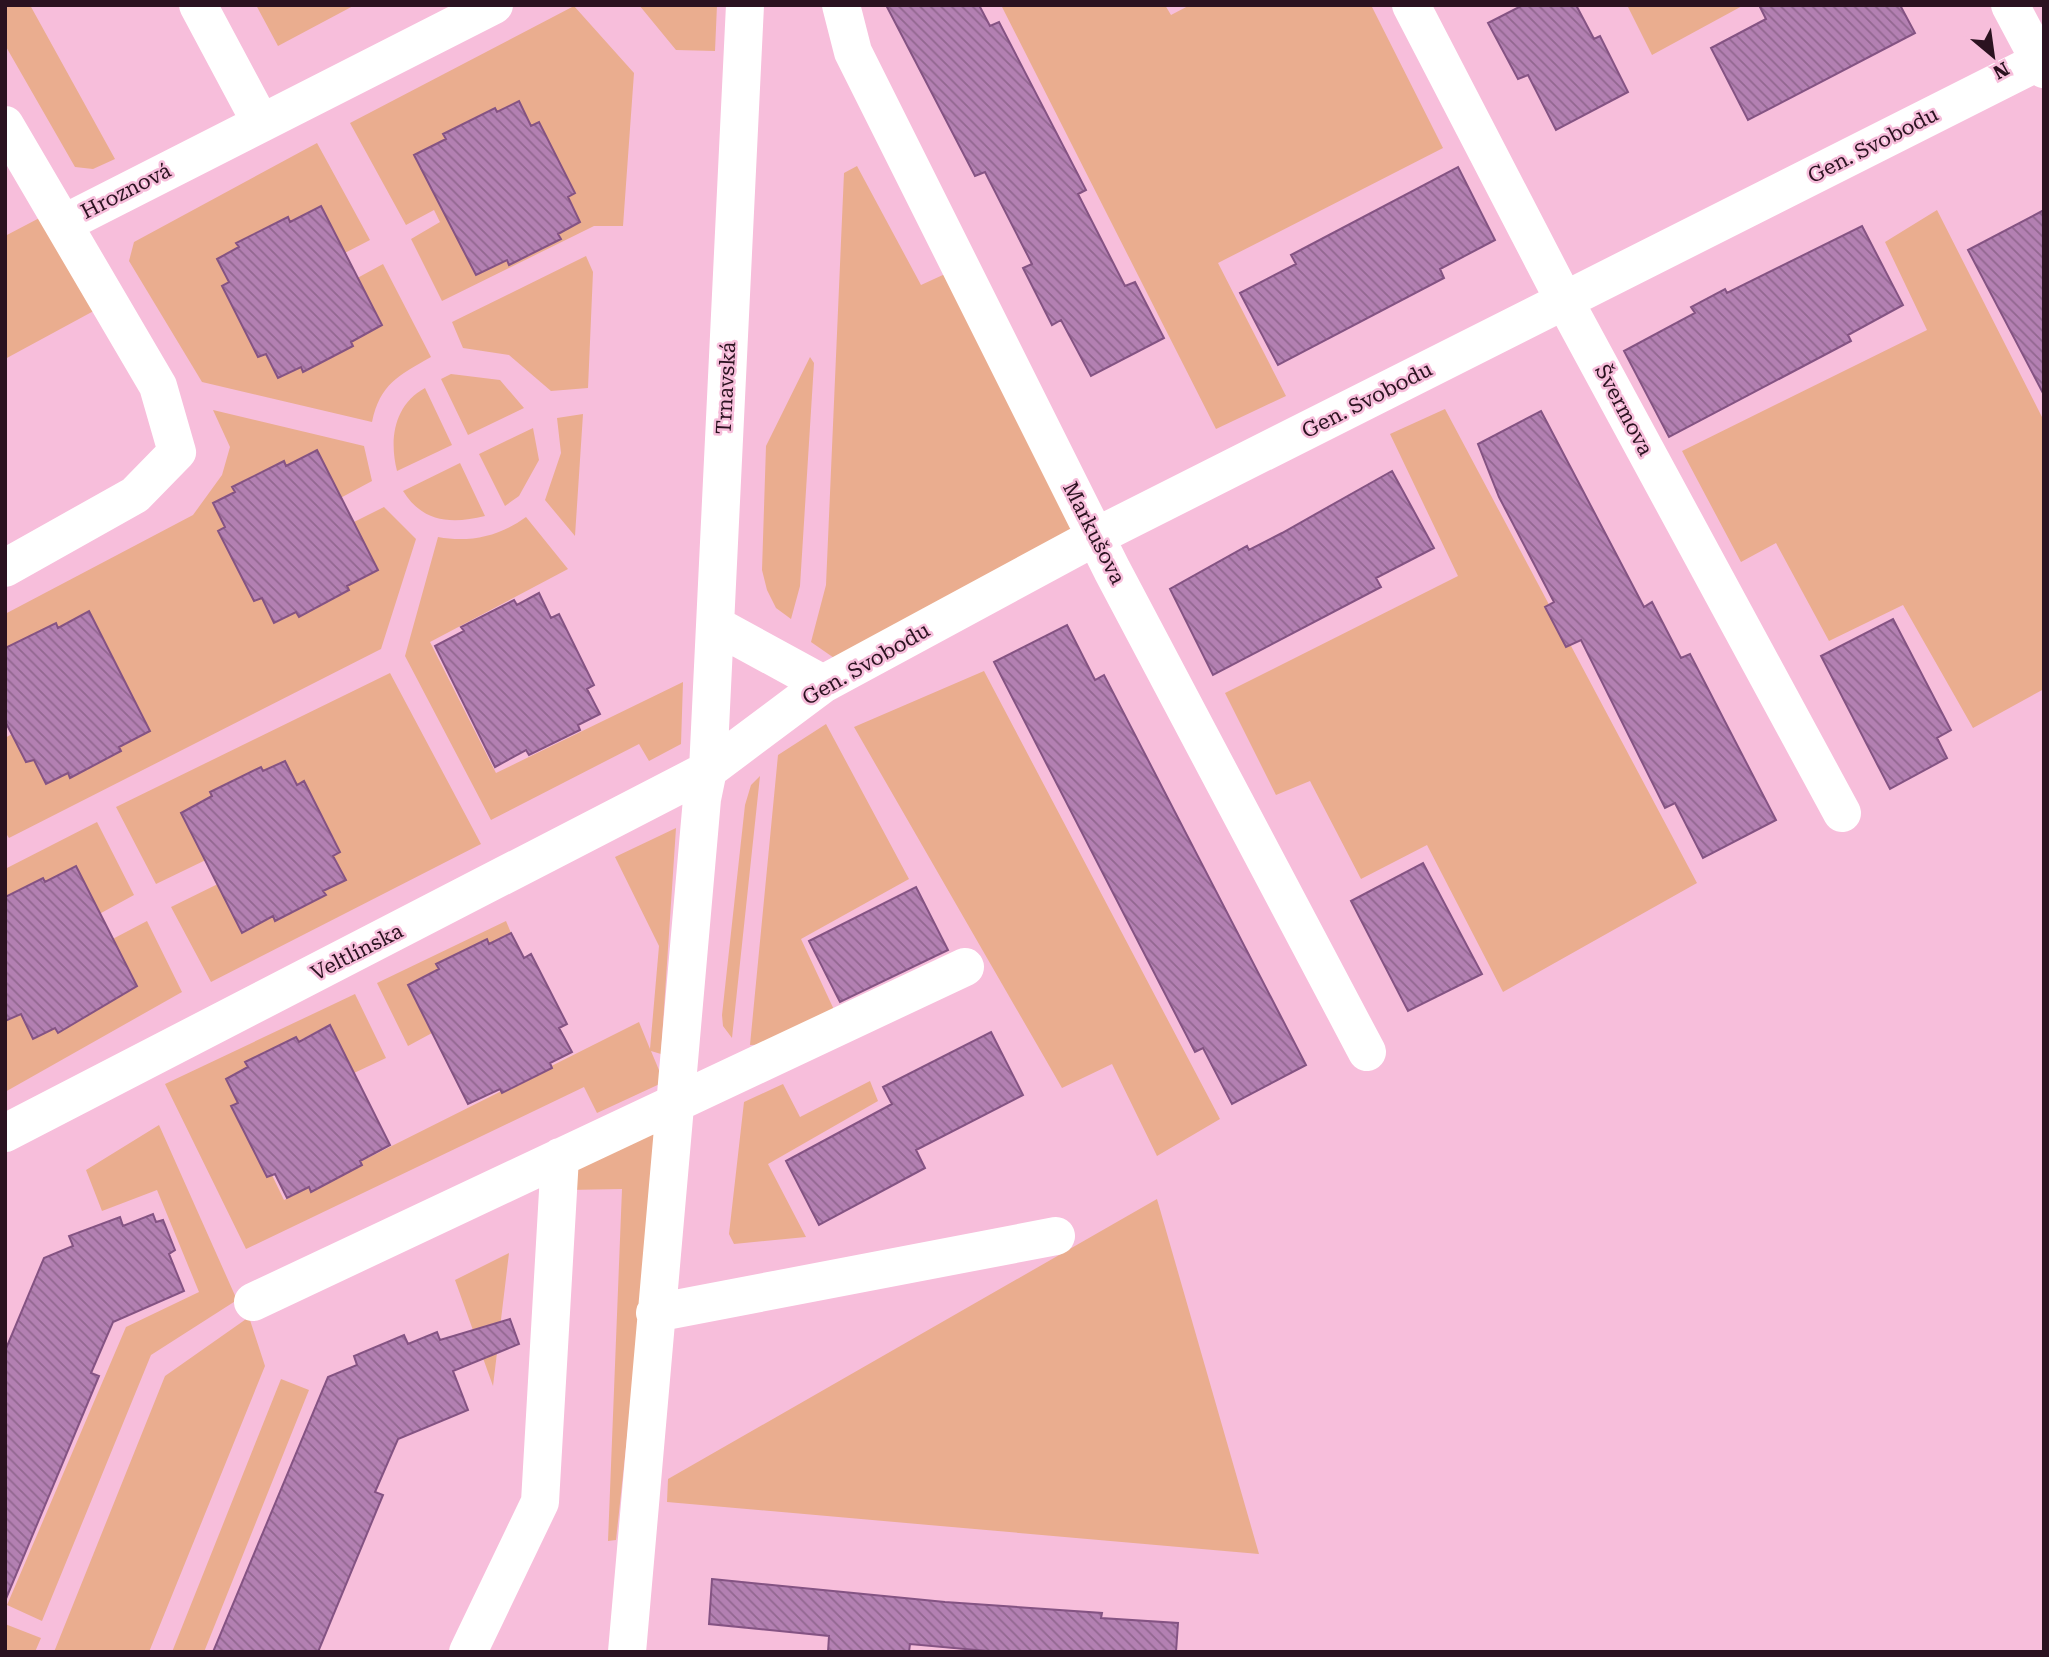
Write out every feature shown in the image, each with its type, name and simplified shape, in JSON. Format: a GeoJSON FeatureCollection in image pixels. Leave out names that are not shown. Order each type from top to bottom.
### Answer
{"type":"FeatureCollection","features":[{"type":"Feature","properties":{"kind":"street"},"geometry":{"type":"LineString","coordinates":[[198,5],[261,123]]}},
{"type":"Feature","properties":{"kind":"street","name":"Hroznová"},"geometry":{"type":"LineString","coordinates":[[5,568],[135,495],[177,452],[158,386],[62,224],[494,5]]}},
{"type":"Feature","properties":{"kind":"street","name":"Trnavská"},"geometry":{"type":"LineString","coordinates":[[627,1652],[674,1103],[702,799],[708,770],[745,5]]}},
{"type":"Feature","properties":{"kind":"street","name":"Markušova"},"geometry":{"type":"LineString","coordinates":[[841,5],[853,52],[1095,537],[1367,1052]]}},
{"type":"Feature","properties":{"kind":"street","name":"Švermova"},"geometry":{"type":"LineString","coordinates":[[1411,5],[1564,300],[1842,813]]}},
{"type":"Feature","properties":{"kind":"street"},"geometry":{"type":"LineString","coordinates":[[2010,5],[2042,63]]}},
{"type":"Feature","properties":{"kind":"street","name":"Gen. Svobodu"},"geometry":{"type":"LineString","coordinates":[[708,770],[823,684],[1095,537],[2042,63]]}},
{"type":"Feature","properties":{"kind":"street"},"geometry":{"type":"LineString","coordinates":[[5,125],[62,224]]}},
{"type":"Feature","properties":{"kind":"street"},"geometry":{"type":"LineString","coordinates":[[715,625],[823,684]]}},
{"type":"Feature","properties":{"kind":"street","name":"Veltlínska"},"geometry":{"type":"LineString","coordinates":[[5,1133],[708,770]]}},
{"type":"Feature","properties":{"kind":"street"},"geometry":{"type":"LineString","coordinates":[[253,1302],[965,967]]}},
{"type":"Feature","properties":{"kind":"street"},"geometry":{"type":"LineString","coordinates":[[468,1652],[540,1502],[560,1157]]}},
{"type":"Feature","properties":{"kind":"street"},"geometry":{"type":"LineString","coordinates":[[655,1313],[1056,1236]]}},
{"type":"Feature","properties":{"kind":"shaded area"},"geometry":{"type":"Polygon","coordinates":[[[5,5],[30,5],[115,159],[93,169],[75,167],[5,45],[5,5]]]}},
{"type":"Feature","properties":{"kind":"shaded area"},"geometry":{"type":"Polygon","coordinates":[[[256,5],[355,5],[278,46],[256,5]]]}},
{"type":"Feature","properties":{"kind":"shaded area"},"geometry":{"type":"Polygon","coordinates":[[[639,5],[717,5],[715,51],[676,50],[639,5]]]}},
{"type":"Feature","properties":{"kind":"shaded area"},"geometry":{"type":"Polygon","coordinates":[[[1001,5],[1165,5],[1171,15],[1190,5],[1371,5],[1443,148],[1218,263],[1286,396],[1216,429],[1001,5]]]}},
{"type":"Feature","properties":{"kind":"shaded area"},"geometry":{"type":"Polygon","coordinates":[[[1627,5],[1744,5],[1652,55],[1627,5]]]}},
{"type":"Feature","properties":{"kind":"shaded area"},"geometry":{"type":"Polygon","coordinates":[[[574,6],[634,73],[623,226],[594,226],[442,301],[411,239],[440,222],[434,210],[406,225],[350,123],[574,6]]]}},
{"type":"Feature","properties":{"kind":"shaded area"},"geometry":{"type":"Polygon","coordinates":[[[317,143],[370,240],[337,257],[350,282],[383,264],[431,357],[400,375],[386,389],[372,422],[202,382],[129,261],[134,242],[317,143]]]}},
{"type":"Feature","properties":{"kind":"shaded area"},"geometry":{"type":"Polygon","coordinates":[[[857,166],[921,285],[945,274],[1075,529],[837,660],[811,642],[826,585],[844,173],[857,166]]]}},
{"type":"Feature","properties":{"kind":"shaded area"},"geometry":{"type":"Polygon","coordinates":[[[1937,210],[2044,421],[2044,689],[1973,728],[1903,605],[1829,641],[1776,543],[1741,562],[1682,451],[1927,330],[1885,242],[1937,210]]]}},
{"type":"Feature","properties":{"kind":"shaded area"},"geometry":{"type":"Polygon","coordinates":[[[47,214],[101,307],[5,359],[5,236],[47,214]]]}},
{"type":"Feature","properties":{"kind":"shaded area"},"geometry":{"type":"Polygon","coordinates":[[[586,256],[593,272],[588,388],[551,391],[509,355],[463,348],[452,322],[586,256]]]}},
{"type":"Feature","properties":{"kind":"shaded area"},"geometry":{"type":"Polygon","coordinates":[[[810,357],[814,363],[800,586],[791,619],[776,608],[767,590],[762,570],[766,446],[810,357]]]}},
{"type":"Feature","properties":{"kind":"shaded area"},"geometry":{"type":"Polygon","coordinates":[[[451,374],[500,380],[524,408],[468,435],[441,379],[451,374]]]}},
{"type":"Feature","properties":{"kind":"shaded area"},"geometry":{"type":"Polygon","coordinates":[[[425,388],[452,445],[397,471],[394,447],[396,424],[406,404],[425,388]]]}},
{"type":"Feature","properties":{"kind":"shaded area"},"geometry":{"type":"Polygon","coordinates":[[[1445,409],[1697,883],[1503,992],[1427,845],[1361,879],[1310,781],[1276,795],[1225,693],[1458,576],[1390,434],[1445,409]]]}},
{"type":"Feature","properties":{"kind":"shaded area"},"geometry":{"type":"Polygon","coordinates":[[[213,410],[364,446],[372,481],[333,502],[346,526],[384,507],[416,539],[381,649],[9,838],[5,832],[5,738],[12,734],[5,721],[5,614],[193,515],[222,475],[230,447],[213,410]]]}},
{"type":"Feature","properties":{"kind":"shaded area"},"geometry":{"type":"Polygon","coordinates":[[[583,414],[575,536],[545,500],[561,453],[557,418],[583,414]]]}},
{"type":"Feature","properties":{"kind":"shaded area"},"geometry":{"type":"Polygon","coordinates":[[[533,428],[539,460],[519,496],[505,506],[479,454],[533,428]]]}},
{"type":"Feature","properties":{"kind":"shaded area"},"geometry":{"type":"Polygon","coordinates":[[[460,463],[485,516],[450,520],[429,515],[411,502],[403,491],[460,463]]]}},
{"type":"Feature","properties":{"kind":"shaded area"},"geometry":{"type":"Polygon","coordinates":[[[526,517],[568,569],[430,642],[496,773],[683,682],[681,744],[649,761],[639,744],[491,820],[405,656],[438,537],[462,539],[484,536],[506,529],[526,517]]]}},
{"type":"Feature","properties":{"kind":"shaded area"},"geometry":{"type":"Polygon","coordinates":[[[984,671],[1220,1119],[1157,1156],[1112,1064],[1062,1088],[854,727],[984,671]]]}},
{"type":"Feature","properties":{"kind":"shaded area"},"geometry":{"type":"Polygon","coordinates":[[[390,673],[481,844],[211,982],[171,907],[226,880],[214,856],[156,884],[116,807],[390,673]]]}},
{"type":"Feature","properties":{"kind":"shaded area"},"geometry":{"type":"Polygon","coordinates":[[[826,724],[909,879],[801,939],[836,1014],[777,1044],[750,1045],[778,755],[826,724]]]}},
{"type":"Feature","properties":{"kind":"shaded area"},"geometry":{"type":"Polygon","coordinates":[[[760,776],[732,1038],[723,1026],[722,1015],[745,805],[751,785],[760,776]]]}},
{"type":"Feature","properties":{"kind":"shaded area"},"geometry":{"type":"Polygon","coordinates":[[[97,822],[134,895],[92,918],[105,943],[147,921],[182,992],[5,1092],[5,869],[97,822]]]}},
{"type":"Feature","properties":{"kind":"shaded area"},"geometry":{"type":"Polygon","coordinates":[[[676,828],[661,1054],[651,1051],[664,1082],[597,1113],[584,1087],[246,1249],[165,1084],[355,994],[386,1058],[354,1073],[329,1025],[226,1079],[284,1200],[639,1022],[650,1049],[659,946],[615,857],[676,828]]]}},
{"type":"Feature","properties":{"kind":"shaded area"},"geometry":{"type":"Polygon","coordinates":[[[506,921],[511,933],[408,985],[432,1033],[408,1046],[377,983],[506,921]]]}},
{"type":"Feature","properties":{"kind":"shaded area"},"geometry":{"type":"Polygon","coordinates":[[[870,1081],[878,1101],[768,1164],[806,1237],[734,1244],[729,1234],[744,1102],[783,1084],[800,1117],[870,1081]]]}},
{"type":"Feature","properties":{"kind":"shaded area"},"geometry":{"type":"Polygon","coordinates":[[[661,1123],[616,1540],[608,1541],[622,1189],[567,1190],[567,1167],[661,1123]]]}},
{"type":"Feature","properties":{"kind":"shaded area"},"geometry":{"type":"Polygon","coordinates":[[[159,1125],[237,1300],[151,1355],[42,1621],[7,1605],[126,1327],[199,1292],[157,1190],[102,1211],[86,1170],[159,1125]]]}},
{"type":"Feature","properties":{"kind":"shaded area"},"geometry":{"type":"Polygon","coordinates":[[[1157,1199],[1259,1554],[667,1502],[668,1479],[1157,1199]]]}},
{"type":"Feature","properties":{"kind":"shaded area"},"geometry":{"type":"Polygon","coordinates":[[[509,1253],[493,1386],[455,1280],[509,1253]]]}},
{"type":"Feature","properties":{"kind":"shaded area"},"geometry":{"type":"Polygon","coordinates":[[[249,1317],[265,1366],[149,1652],[54,1652],[165,1376],[249,1317]]]}},
{"type":"Feature","properties":{"kind":"shaded area"},"geometry":{"type":"Polygon","coordinates":[[[281,1379],[309,1390],[204,1652],[172,1652],[281,1379]]]}},
{"type":"Feature","properties":{"kind":"shaded area"},"geometry":{"type":"Polygon","coordinates":[[[5,1624],[41,1638],[35,1652],[5,1652],[5,1624]]]}},
{"type":"Feature","properties":{"kind":"building"},"geometry":{"type":"Polygon","coordinates":[[[886,5],[979,5],[990,26],[999,22],[1086,190],[1078,194],[1125,286],[1135,282],[1164,338],[1091,376],[1061,320],[1052,325],[1023,268],[1032,264],[985,172],[975,176],[886,5]]]}},
{"type":"Feature","properties":{"kind":"building"},"geometry":{"type":"Polygon","coordinates":[[[1523,5],[1576,5],[1594,39],[1600,36],[1628,92],[1556,130],[1528,75],[1518,79],[1488,23],[1523,5]]]}},
{"type":"Feature","properties":{"kind":"building"},"geometry":{"type":"Polygon","coordinates":[[[1759,5],[1900,5],[1915,33],[1748,120],[1711,48],[1766,19],[1759,5]]]}},
{"type":"Feature","properties":{"kind":"building"},"geometry":{"type":"Polygon","coordinates":[[[519,101],[531,126],[539,122],[575,193],[568,197],[580,222],[558,234],[561,239],[509,265],[507,260],[476,275],[414,155],[446,139],[443,134],[495,108],[497,112],[519,101]]]}},
{"type":"Feature","properties":{"kind":"building"},"geometry":{"type":"Polygon","coordinates":[[[1458,167],[1495,240],[1440,269],[1444,278],[1278,365],[1240,293],[1296,264],[1291,255],[1458,167]]]}},
{"type":"Feature","properties":{"kind":"building"},"geometry":{"type":"Polygon","coordinates":[[[321,206],[382,325],[351,342],[353,346],[303,372],[301,367],[278,378],[266,354],[258,357],[222,286],[229,282],[217,259],[239,247],[236,243],[288,217],[290,222],[321,206]]]}},
{"type":"Feature","properties":{"kind":"building"},"geometry":{"type":"Polygon","coordinates":[[[2044,210],[2044,395],[1968,250],[2044,210]]]}},
{"type":"Feature","properties":{"kind":"building"},"geometry":{"type":"Polygon","coordinates":[[[1862,226],[1903,305],[1848,335],[1851,341],[1669,437],[1624,351],[1695,313],[1691,307],[1725,289],[1727,293],[1862,226]]]}},
{"type":"Feature","properties":{"kind":"building"},"geometry":{"type":"Polygon","coordinates":[[[1541,411],[1644,607],[1652,602],[1681,658],[1690,654],[1776,820],[1703,858],[1675,803],[1665,808],[1581,640],[1566,647],[1545,607],[1554,602],[1499,497],[1478,444],[1541,411]]]}},
{"type":"Feature","properties":{"kind":"building"},"geometry":{"type":"Polygon","coordinates":[[[317,450],[378,570],[347,586],[349,590],[299,617],[296,612],[274,623],[262,598],[254,601],[218,531],[225,527],[213,503],[235,492],[232,487],[284,461],[286,466],[317,450]]]}},
{"type":"Feature","properties":{"kind":"building"},"geometry":{"type":"Polygon","coordinates":[[[1392,471],[1434,548],[1376,578],[1381,587],[1213,675],[1170,589],[1247,546],[1249,550],[1282,533],[1392,471]]]}},
{"type":"Feature","properties":{"kind":"building"},"geometry":{"type":"Polygon","coordinates":[[[539,593],[551,618],[559,614],[594,685],[587,689],[600,714],[578,725],[580,730],[529,755],[526,750],[495,767],[435,646],[464,631],[461,627],[514,600],[517,605],[539,593]]]}},
{"type":"Feature","properties":{"kind":"building"},"geometry":{"type":"Polygon","coordinates":[[[89,611],[150,731],[119,747],[121,751],[70,778],[68,773],[46,784],[34,760],[26,762],[5,721],[5,648],[56,623],[58,628],[89,611]]]}},
{"type":"Feature","properties":{"kind":"building"},"geometry":{"type":"Polygon","coordinates":[[[1893,619],[1951,730],[1937,738],[1947,758],[1890,789],[1821,656],[1893,619]]]}},
{"type":"Feature","properties":{"kind":"building"},"geometry":{"type":"Polygon","coordinates":[[[1067,625],[1095,680],[1104,675],[1306,1065],[1232,1104],[1203,1048],[1195,1052],[994,662],[1067,625]]]}},
{"type":"Feature","properties":{"kind":"building"},"geometry":{"type":"Polygon","coordinates":[[[285,761],[297,785],[304,781],[340,852],[333,856],[346,880],[323,891],[326,895],[275,921],[273,916],[242,933],[181,813],[212,796],[210,792],[261,767],[263,771],[285,761]]]}},
{"type":"Feature","properties":{"kind":"building"},"geometry":{"type":"Polygon","coordinates":[[[1423,863],[1482,974],[1408,1011],[1351,901],[1423,863]]]}},
{"type":"Feature","properties":{"kind":"building"},"geometry":{"type":"Polygon","coordinates":[[[76,866],[137,986],[58,1033],[55,1028],[33,1039],[21,1014],[5,1021],[5,897],[43,878],[45,882],[76,866]]]}},
{"type":"Feature","properties":{"kind":"building"},"geometry":{"type":"Polygon","coordinates":[[[916,887],[948,950],[840,1002],[809,941],[916,887]]]}},
{"type":"Feature","properties":{"kind":"building"},"geometry":{"type":"Polygon","coordinates":[[[511,933],[524,958],[531,954],[567,1024],[559,1028],[572,1052],[550,1063],[552,1068],[502,1093],[500,1089],[468,1104],[408,985],[439,969],[436,964],[487,939],[489,944],[511,933]]]}},
{"type":"Feature","properties":{"kind":"building"},"geometry":{"type":"Polygon","coordinates":[[[330,1025],[390,1145],[360,1161],[362,1165],[311,1192],[309,1187],[287,1198],[275,1174],[267,1177],[231,1106],[238,1103],[226,1079],[248,1067],[245,1062],[296,1037],[299,1042],[330,1025]]]}},
{"type":"Feature","properties":{"kind":"building"},"geometry":{"type":"Polygon","coordinates":[[[991,1032],[1023,1095],[916,1150],[925,1168],[819,1225],[786,1161],[892,1104],[883,1087],[991,1032]]]}},
{"type":"Feature","properties":{"kind":"building"},"geometry":{"type":"Polygon","coordinates":[[[153,1214],[156,1222],[163,1220],[175,1250],[169,1254],[184,1291],[113,1322],[91,1373],[99,1376],[5,1601],[5,1351],[44,1258],[73,1246],[69,1236],[120,1217],[123,1226],[153,1214]]]}},
{"type":"Feature","properties":{"kind":"building"},"geometry":{"type":"Polygon","coordinates":[[[510,1319],[519,1344],[453,1371],[468,1410],[398,1439],[375,1492],[383,1495],[318,1652],[213,1652],[328,1377],[357,1365],[354,1356],[404,1335],[408,1344],[437,1332],[440,1340],[510,1319]]]}},
{"type":"Feature","properties":{"kind":"building"},"geometry":{"type":"Polygon","coordinates":[[[712,1579],[945,1602],[1102,1613],[1101,1618],[1178,1623],[1176,1652],[998,1652],[910,1644],[909,1652],[828,1652],[829,1636],[709,1624],[712,1579]]]}}]}
